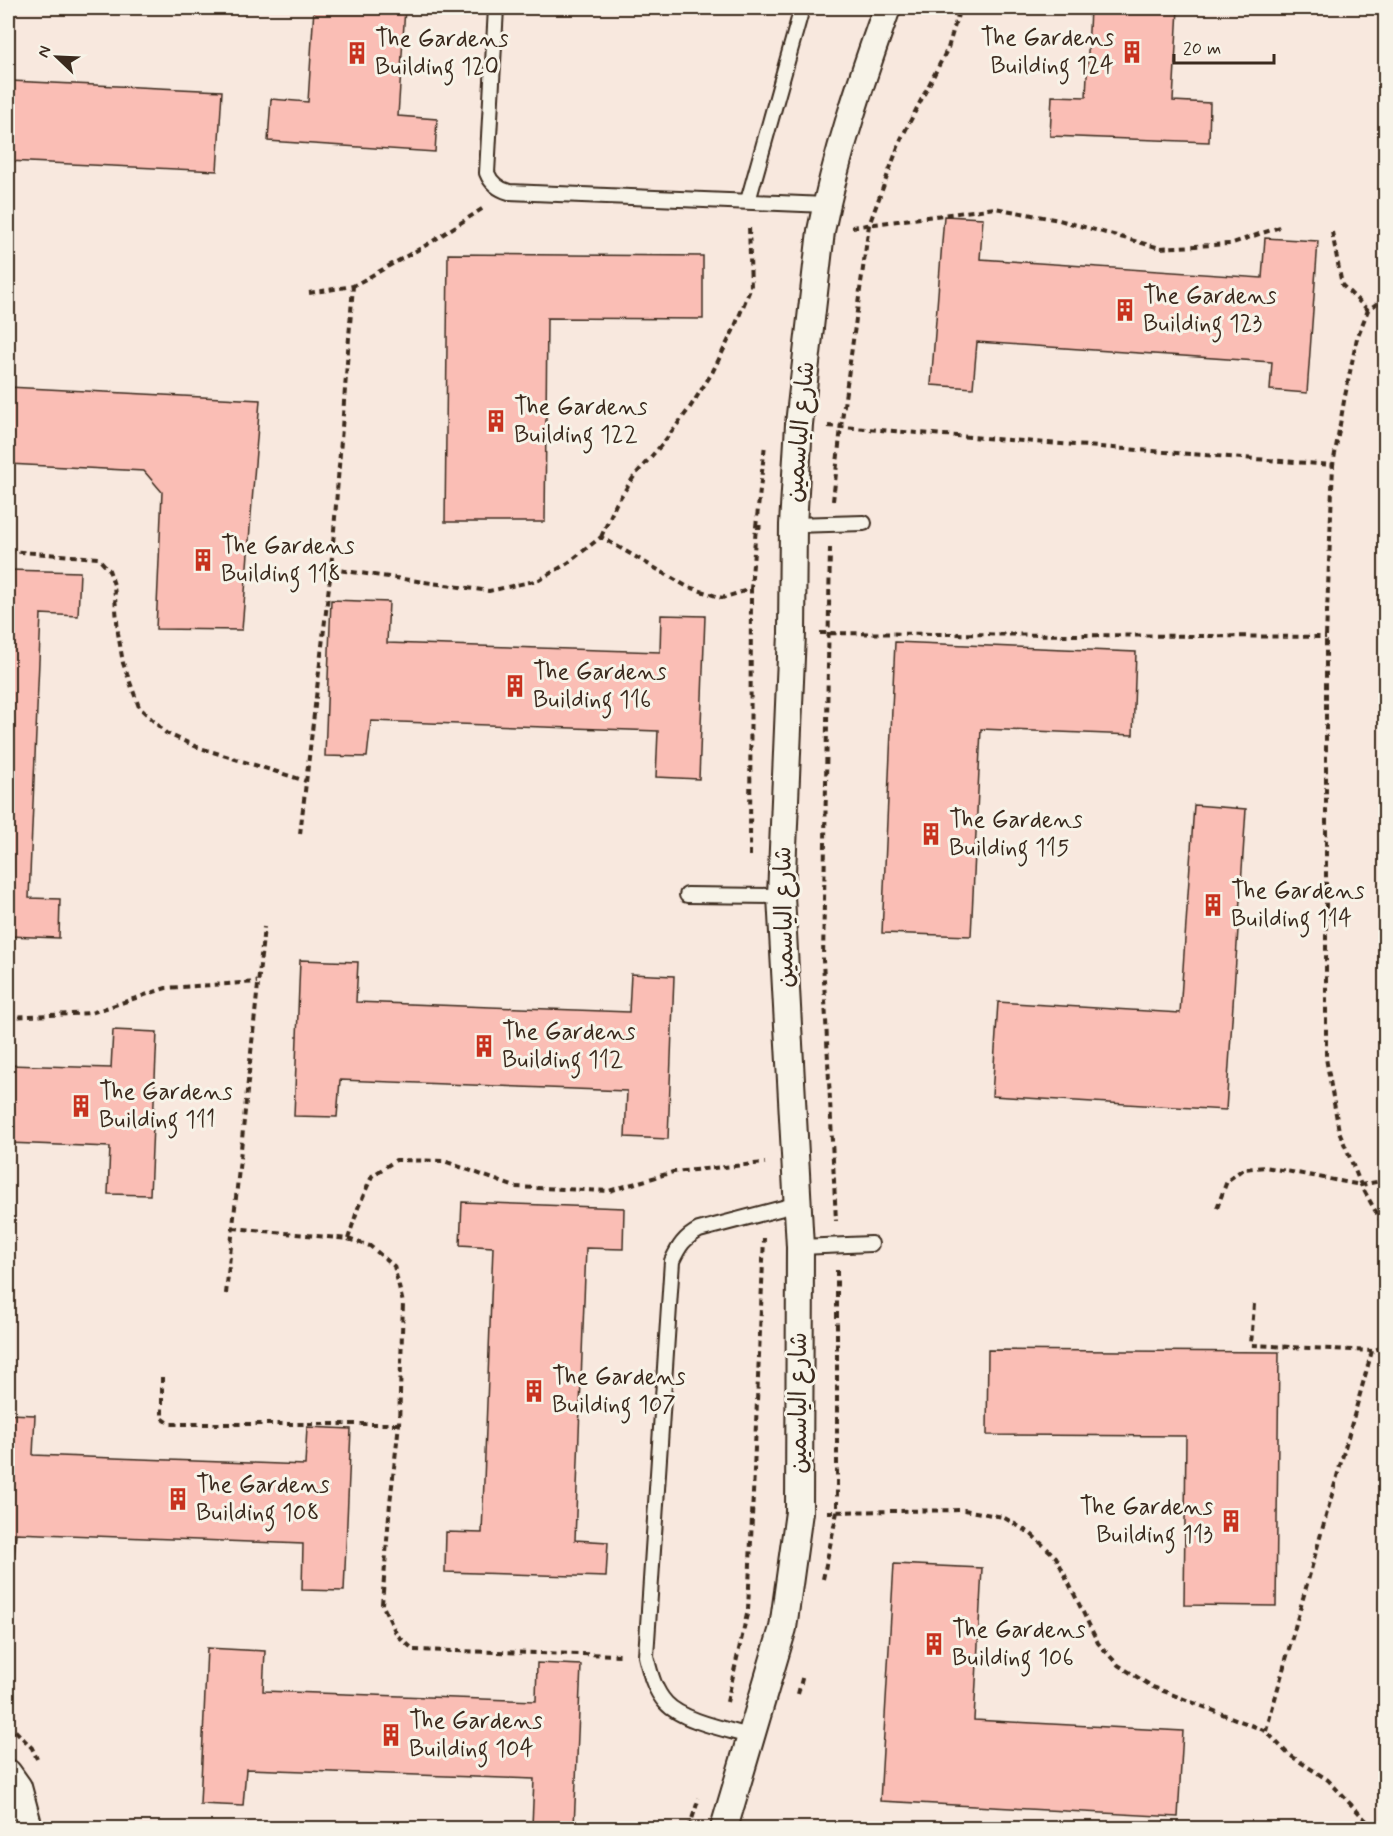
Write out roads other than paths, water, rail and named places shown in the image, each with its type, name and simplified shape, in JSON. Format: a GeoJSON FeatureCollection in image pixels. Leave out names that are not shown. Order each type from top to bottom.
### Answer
{"type":"FeatureCollection","features":[{"type":"Feature","properties":{"kind":"street","name":"شارع الياسمين"},"geometry":{"type":"LineString","coordinates":[[724,1828],[753,1737],[783,1628],[799,1512],[800,1247],[781,896],[799,424],[826,205],[856,95],[887,8]]}},
{"type":"Feature","properties":{"kind":"street"},"geometry":{"type":"LineString","coordinates":[[8,1773],[18,1787],[29,1828]]}},
{"type":"Feature","properties":{"kind":"lane"},"geometry":{"type":"LineString","coordinates":[[496,8],[487,173],[501,190],[826,205]]}},
{"type":"Feature","properties":{"kind":"lane"},"geometry":{"type":"LineString","coordinates":[[748,201],[802,8]]}},
{"type":"Feature","properties":{"kind":"lane"},"geometry":{"type":"LineString","coordinates":[[794,525],[864,523]]}},
{"type":"Feature","properties":{"kind":"lane"},"geometry":{"type":"LineString","coordinates":[[687,895],[781,896]]}},
{"type":"Feature","properties":{"kind":"lane"},"geometry":{"type":"LineString","coordinates":[[753,1737],[685,1717],[666,1703],[651,1678],[646,1656],[672,1261],[679,1245],[699,1230],[798,1204]]}},
{"type":"Feature","properties":{"kind":"lane"},"geometry":{"type":"LineString","coordinates":[[800,1247],[871,1244]]}},
{"type":"Feature","properties":{"kind":"place","name":"The Gardens Building 124"},"geometry":{"type":"Point","coordinates":[1132,52]}},
{"type":"Feature","properties":{"kind":"place","name":"The Gardens Building 120"},"geometry":{"type":"Point","coordinates":[357,53]}},
{"type":"Feature","properties":{"kind":"place","name":"The Gardens Building 123"},"geometry":{"type":"Point","coordinates":[1125,310]}},
{"type":"Feature","properties":{"kind":"place","name":"The Gardens Building 122"},"geometry":{"type":"Point","coordinates":[496,421]}},
{"type":"Feature","properties":{"kind":"place","name":"The Gardens Building 118"},"geometry":{"type":"Point","coordinates":[203,560]}},
{"type":"Feature","properties":{"kind":"place","name":"The Gardens Building 116"},"geometry":{"type":"Point","coordinates":[515,686]}},
{"type":"Feature","properties":{"kind":"place","name":"The Gardens Building 115"},"geometry":{"type":"Point","coordinates":[931,834]}},
{"type":"Feature","properties":{"kind":"place","name":"The Gardens Building 114"},"geometry":{"type":"Point","coordinates":[1213,905]}},
{"type":"Feature","properties":{"kind":"place","name":"The Gardens Building 112"},"geometry":{"type":"Point","coordinates":[484,1046]}},
{"type":"Feature","properties":{"kind":"place","name":"The Gardens Building 111"},"geometry":{"type":"Point","coordinates":[81,1106]}},
{"type":"Feature","properties":{"kind":"place","name":"The Gardens Building 107"},"geometry":{"type":"Point","coordinates":[534,1391]}},
{"type":"Feature","properties":{"kind":"place","name":"The Gardens Building 108"},"geometry":{"type":"Point","coordinates":[178,1499]}},
{"type":"Feature","properties":{"kind":"place","name":"The Gardens Building 113"},"geometry":{"type":"Point","coordinates":[1231,1521]}},
{"type":"Feature","properties":{"kind":"place","name":"The Gardens Building 106"},"geometry":{"type":"Point","coordinates":[934,1644]}},
{"type":"Feature","properties":{"kind":"place","name":"The Gardens Building 104"},"geometry":{"type":"Point","coordinates":[391,1735]}}]}
